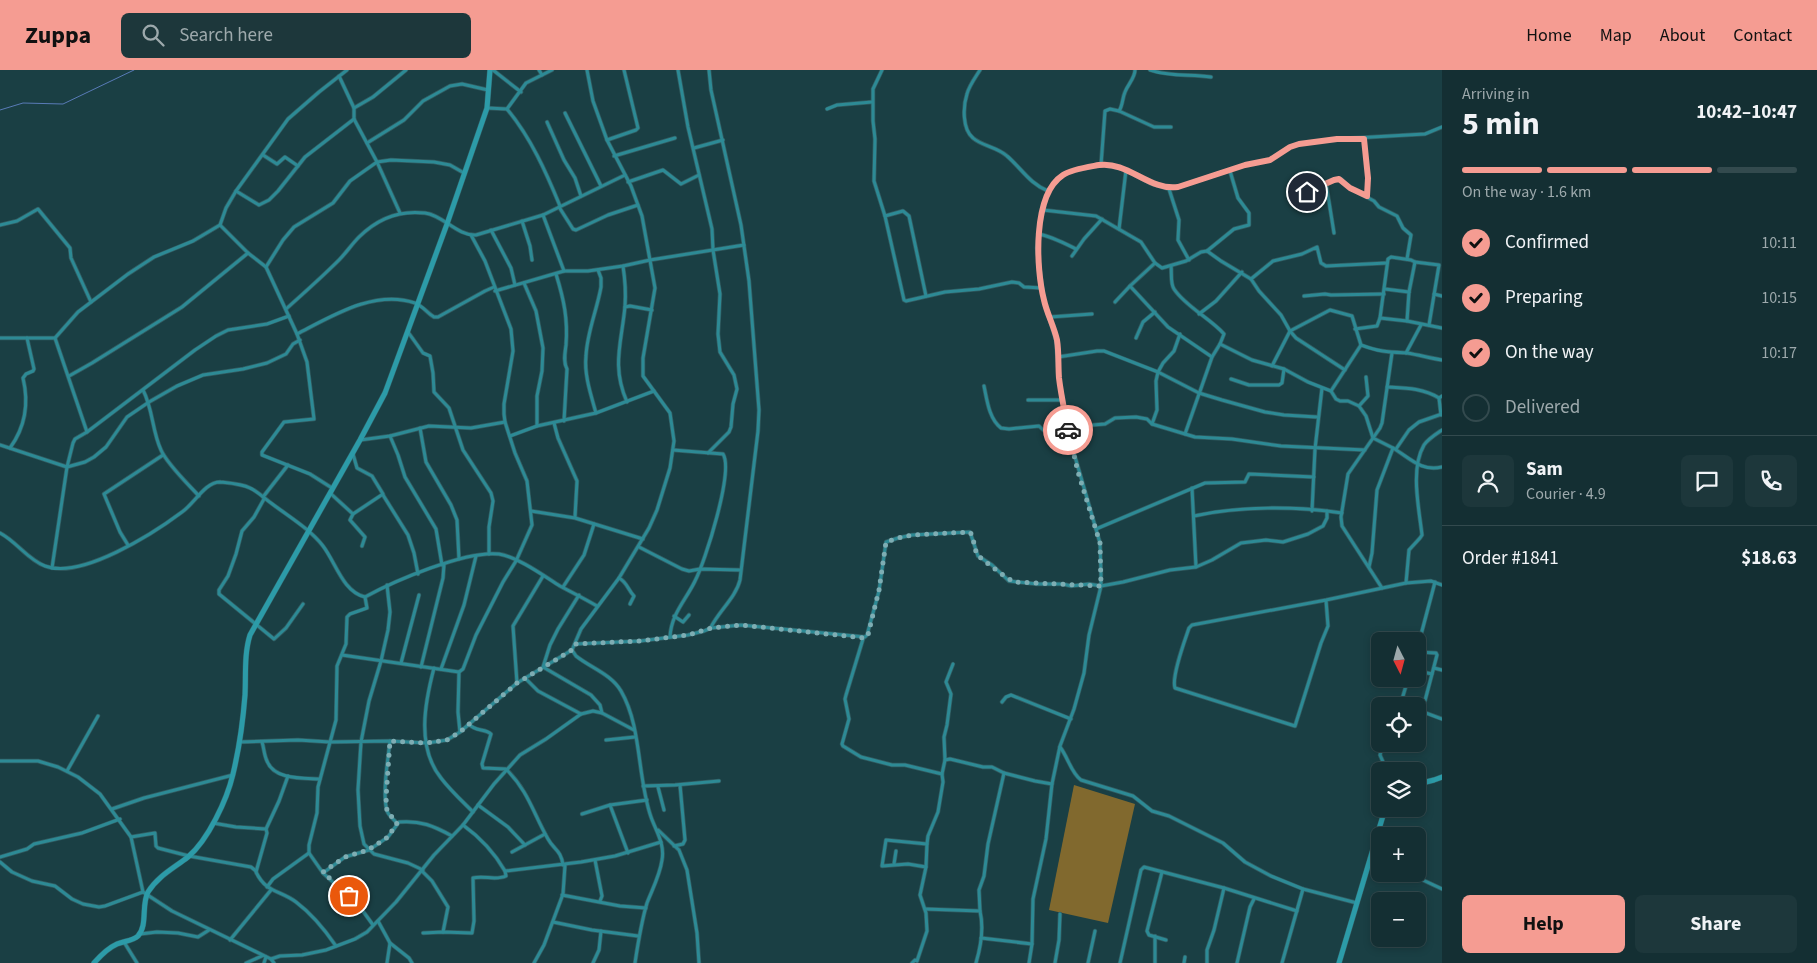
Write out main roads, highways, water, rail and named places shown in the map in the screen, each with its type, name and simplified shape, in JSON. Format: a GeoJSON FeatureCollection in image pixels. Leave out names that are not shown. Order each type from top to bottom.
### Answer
{"type":"FeatureCollection","features":[{"type":"Feature","properties":{"kind":"waterway"},"geometry":{"type":"LineString","coordinates":[[0,110],[23,103],[63,104],[134,70]]}}]}
